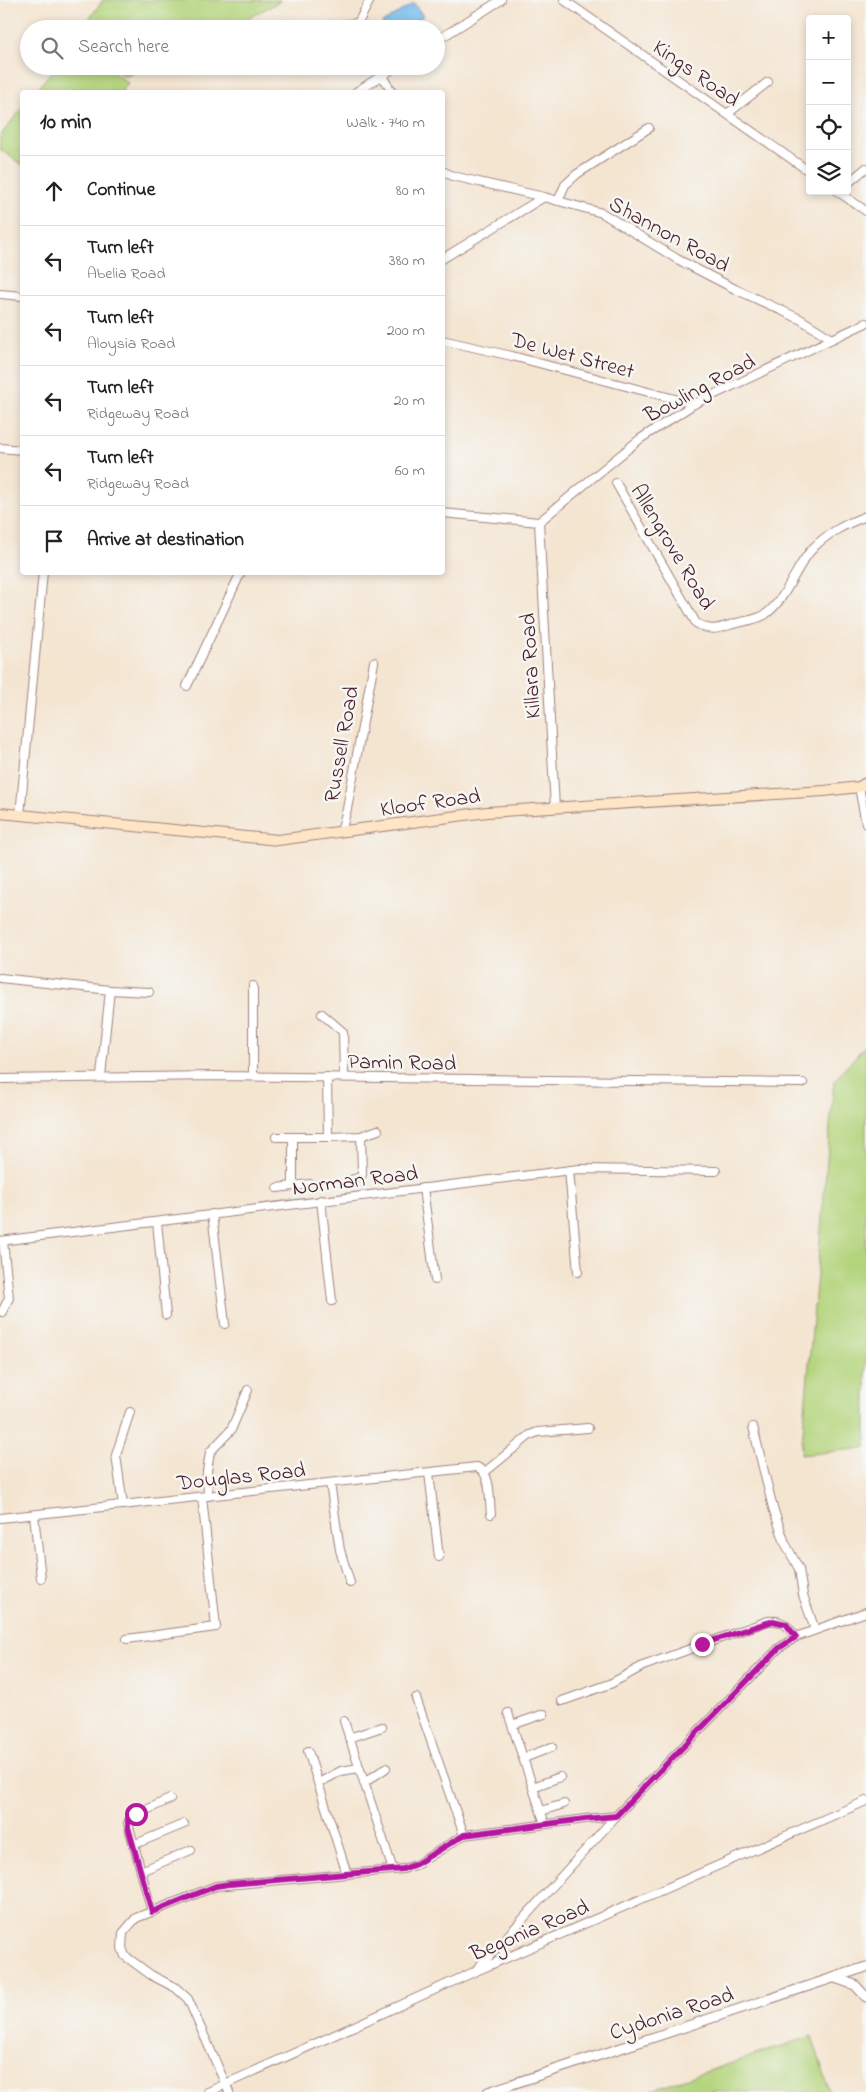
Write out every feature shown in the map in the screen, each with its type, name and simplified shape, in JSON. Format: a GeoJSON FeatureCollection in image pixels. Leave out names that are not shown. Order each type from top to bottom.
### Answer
{"type":"FeatureCollection","features":[{"type":"Feature","properties":{"kind":"main road","name":"Kloof Road"},"geometry":{"type":"LineString","coordinates":[[0,813],[254,839],[291,839],[487,812],[824,791],[862,785]]}},
{"type":"Feature","properties":{"kind":"street"},"geometry":{"type":"LineString","coordinates":[[362,20],[370,0]]}},
{"type":"Feature","properties":{"kind":"street"},"geometry":{"type":"LineString","coordinates":[[445,35],[501,0]]}},
{"type":"Feature","properties":{"kind":"street","name":"Kings Road"},"geometry":{"type":"LineString","coordinates":[[564,0],[806,169]]}},
{"type":"Feature","properties":{"kind":"street"},"geometry":{"type":"LineString","coordinates":[[359,90],[382,76],[391,90]]}},
{"type":"Feature","properties":{"kind":"street"},"geometry":{"type":"LineString","coordinates":[[727,114],[768,82]]}},
{"type":"Feature","properties":{"kind":"street"},"geometry":{"type":"LineString","coordinates":[[558,201],[565,185],[577,174],[649,128]]}},
{"type":"Feature","properties":{"kind":"street"},"geometry":{"type":"LineString","coordinates":[[851,181],[866,168]]}},
{"type":"Feature","properties":{"kind":"street","name":"Shannon Road"},"geometry":{"type":"LineString","coordinates":[[445,172],[452,176],[544,197],[602,213],[677,259],[832,339]]}},
{"type":"Feature","properties":{"kind":"street"},"geometry":{"type":"LineString","coordinates":[[842,195],[866,212]]}},
{"type":"Feature","properties":{"kind":"street"},"geometry":{"type":"LineString","coordinates":[[445,257],[544,197]]}},
{"type":"Feature","properties":{"kind":"street"},"geometry":{"type":"LineString","coordinates":[[0,294],[20,296]]}},
{"type":"Feature","properties":{"kind":"street","name":"Bowling Road"},"geometry":{"type":"LineString","coordinates":[[539,522],[640,439],[694,404],[866,323]]}},
{"type":"Feature","properties":{"kind":"street","name":"De Wet Street"},"geometry":{"type":"LineString","coordinates":[[445,341],[512,356],[694,404]]}},
{"type":"Feature","properties":{"kind":"street"},"geometry":{"type":"LineString","coordinates":[[0,448],[20,450]]}},
{"type":"Feature","properties":{"kind":"street","name":"Allengrove Road"},"geometry":{"type":"LineString","coordinates":[[616,483],[696,623],[706,629],[716,629],[765,614],[792,581],[805,558],[818,543],[840,527],[866,516]]}},
{"type":"Feature","properties":{"kind":"street"},"geometry":{"type":"LineString","coordinates":[[445,512],[539,522]]}},
{"type":"Feature","properties":{"kind":"street","name":"Killara Road"},"geometry":{"type":"LineString","coordinates":[[539,522],[555,808]]}},
{"type":"Feature","properties":{"kind":"street"},"geometry":{"type":"LineString","coordinates":[[20,815],[43,575]]}},
{"type":"Feature","properties":{"kind":"street"},"geometry":{"type":"LineString","coordinates":[[187,686],[240,575]]}},
{"type":"Feature","properties":{"kind":"street","name":"Russell Road"},"geometry":{"type":"LineString","coordinates":[[341,832],[347,809],[374,662]]}},
{"type":"Feature","properties":{"kind":"street"},"geometry":{"type":"LineString","coordinates":[[862,785],[866,824]]}},
{"type":"Feature","properties":{"kind":"street"},"geometry":{"type":"LineString","coordinates":[[0,978],[110,990],[149,992]]}},
{"type":"Feature","properties":{"kind":"street"},"geometry":{"type":"LineString","coordinates":[[253,986],[253,1076]]}},
{"type":"Feature","properties":{"kind":"street"},"geometry":{"type":"LineString","coordinates":[[101,1076],[110,990]]}},
{"type":"Feature","properties":{"kind":"street"},"geometry":{"type":"LineString","coordinates":[[322,1014],[343,1032],[344,1077]]}},
{"type":"Feature","properties":{"kind":"street","name":"Pamin Road"},"geometry":{"type":"LineString","coordinates":[[0,1079],[101,1076],[253,1076],[803,1084]]}},
{"type":"Feature","properties":{"kind":"street"},"geometry":{"type":"LineString","coordinates":[[327,1077],[328,1137]]}},
{"type":"Feature","properties":{"kind":"street"},"geometry":{"type":"LineString","coordinates":[[276,1137],[361,1136],[378,1130]]}},
{"type":"Feature","properties":{"kind":"street"},"geometry":{"type":"LineString","coordinates":[[347,1181],[361,1177],[362,1174],[361,1136]]}},
{"type":"Feature","properties":{"kind":"street"},"geometry":{"type":"LineString","coordinates":[[293,1186],[294,1137]]}},
{"type":"Feature","properties":{"kind":"street"},"geometry":{"type":"LineString","coordinates":[[569,1170],[578,1272]]}},
{"type":"Feature","properties":{"kind":"street","name":"Norman Road"},"geometry":{"type":"LineString","coordinates":[[1,1241],[569,1170],[716,1171]]}},
{"type":"Feature","properties":{"kind":"street"},"geometry":{"type":"LineString","coordinates":[[276,1188],[310,1184]]}},
{"type":"Feature","properties":{"kind":"street"},"geometry":{"type":"LineString","coordinates":[[423,1188],[435,1280]]}},
{"type":"Feature","properties":{"kind":"street"},"geometry":{"type":"LineString","coordinates":[[321,1200],[332,1301]]}},
{"type":"Feature","properties":{"kind":"street"},"geometry":{"type":"LineString","coordinates":[[212,1214],[226,1324]]}},
{"type":"Feature","properties":{"kind":"street"},"geometry":{"type":"LineString","coordinates":[[157,1222],[166,1315]]}},
{"type":"Feature","properties":{"kind":"street"},"geometry":{"type":"LineString","coordinates":[[1,1241],[9,1298],[2,1312]]}},
{"type":"Feature","properties":{"kind":"street"},"geometry":{"type":"LineString","coordinates":[[127,1639],[216,1627],[205,1496],[207,1471],[210,1452],[232,1430],[248,1390]]}},
{"type":"Feature","properties":{"kind":"street"},"geometry":{"type":"LineString","coordinates":[[123,1505],[116,1455],[130,1412]]}},
{"type":"Feature","properties":{"kind":"street"},"geometry":{"type":"LineString","coordinates":[[753,1427],[773,1508],[785,1543],[799,1569],[803,1595],[815,1630]]}},
{"type":"Feature","properties":{"kind":"street"},"geometry":{"type":"LineString","coordinates":[[491,1514],[485,1472],[530,1435],[538,1432],[588,1428]]}},
{"type":"Feature","properties":{"kind":"street","name":"Douglas Road"},"geometry":{"type":"LineString","coordinates":[[0,1518],[429,1472],[477,1468],[485,1472]]}},
{"type":"Feature","properties":{"kind":"street"},"geometry":{"type":"LineString","coordinates":[[429,1472],[438,1557]]}},
{"type":"Feature","properties":{"kind":"street"},"geometry":{"type":"LineString","coordinates":[[330,1483],[338,1544],[350,1583]]}},
{"type":"Feature","properties":{"kind":"street"},"geometry":{"type":"LineString","coordinates":[[34,1515],[41,1578]]}},
{"type":"Feature","properties":{"kind":"street"},"geometry":{"type":"LineString","coordinates":[[474,1972],[616,1816],[779,1648],[796,1637],[866,1612]]}},
{"type":"Feature","properties":{"kind":"street"},"geometry":{"type":"LineString","coordinates":[[562,1701],[610,1684],[643,1666],[768,1621],[786,1624],[796,1637]]}},
{"type":"Feature","properties":{"kind":"street"},"geometry":{"type":"LineString","coordinates":[[416,1698],[464,1835]]}},
{"type":"Feature","properties":{"kind":"street"},"geometry":{"type":"LineString","coordinates":[[508,1713],[545,1824]]}},
{"type":"Feature","properties":{"kind":"street"},"geometry":{"type":"LineString","coordinates":[[512,1724],[544,1714]]}},
{"type":"Feature","properties":{"kind":"street"},"geometry":{"type":"LineString","coordinates":[[344,1721],[393,1870]]}},
{"type":"Feature","properties":{"kind":"street"},"geometry":{"type":"LineString","coordinates":[[349,1738],[382,1727]]}},
{"type":"Feature","properties":{"kind":"street"},"geometry":{"type":"LineString","coordinates":[[524,1758],[552,1747]]}},
{"type":"Feature","properties":{"kind":"street"},"geometry":{"type":"LineString","coordinates":[[308,1750],[347,1874]]}},
{"type":"Feature","properties":{"kind":"street"},"geometry":{"type":"LineString","coordinates":[[324,1780],[341,1771],[359,1768]]}},
{"type":"Feature","properties":{"kind":"street"},"geometry":{"type":"LineString","coordinates":[[364,1783],[386,1768]]}},
{"type":"Feature","properties":{"kind":"street"},"geometry":{"type":"LineString","coordinates":[[533,1787],[560,1777]]}},
{"type":"Feature","properties":{"kind":"street"},"geometry":{"type":"LineString","coordinates":[[152,1912],[128,1823],[131,1817],[170,1799]]}},
{"type":"Feature","properties":{"kind":"street","name":"Begonia Road"},"geometry":{"type":"LineString","coordinates":[[208,2092],[474,1972],[866,1801]]}},
{"type":"Feature","properties":{"kind":"street"},"geometry":{"type":"LineString","coordinates":[[541,1811],[564,1804]]}},
{"type":"Feature","properties":{"kind":"street"},"geometry":{"type":"LineString","coordinates":[[229,2092],[188,1999],[176,1988],[151,1975],[125,1956],[122,1939],[123,1933],[131,1923],[152,1912],[223,1885],[393,1870],[416,1864],[464,1835],[616,1816]]}},
{"type":"Feature","properties":{"kind":"street"},"geometry":{"type":"LineString","coordinates":[[134,1845],[184,1824]]}},
{"type":"Feature","properties":{"kind":"street"},"geometry":{"type":"LineString","coordinates":[[141,1870],[191,1850]]}},
{"type":"Feature","properties":{"kind":"street"},"geometry":{"type":"LineString","coordinates":[[503,1941],[504,1959]]}},
{"type":"Feature","properties":{"kind":"street","name":"Cydonia Road"},"geometry":{"type":"LineString","coordinates":[[488,2092],[866,1967]]}},
{"type":"Feature","properties":{"kind":"street"},"geometry":{"type":"LineString","coordinates":[[834,1977],[854,1985],[866,1997]]}},
{"type":"Feature","properties":{"kind":"green space"},"geometry":{"type":"Polygon","coordinates":[[[103,0],[280,0],[244,20],[89,20],[103,0]]]}},
{"type":"Feature","properties":{"kind":"green space"},"geometry":{"type":"Polygon","coordinates":[[[49,75],[117,75],[128,83],[123,90],[37,90],[49,75]]]}},
{"type":"Feature","properties":{"kind":"green space"},"geometry":{"type":"Polygon","coordinates":[[[20,111],[20,164],[0,149],[0,136],[20,111]]]}},
{"type":"Feature","properties":{"kind":"green space"},"geometry":{"type":"Polygon","coordinates":[[[866,1045],[866,1448],[801,1455],[834,1081],[866,1045]]]}},
{"type":"Feature","properties":{"kind":"green space"},"geometry":{"type":"Polygon","coordinates":[[[812,2036],[830,2092],[646,2092],[812,2036]]]}},
{"type":"Feature","properties":{"kind":"water"},"geometry":{"type":"Polygon","coordinates":[[[414,3],[423,16],[417,20],[387,20],[414,3]]]}},
{"type":"Feature","properties":{"kind":"route"},"geometry":{"type":"LineString","coordinates":[[136,1814],[128,1820],[128,1827],[152,1912],[216,1886],[403,1869],[416,1864],[464,1835],[616,1816],[655,1778],[779,1648],[796,1637],[786,1624],[768,1621],[702,1644]]}}]}
